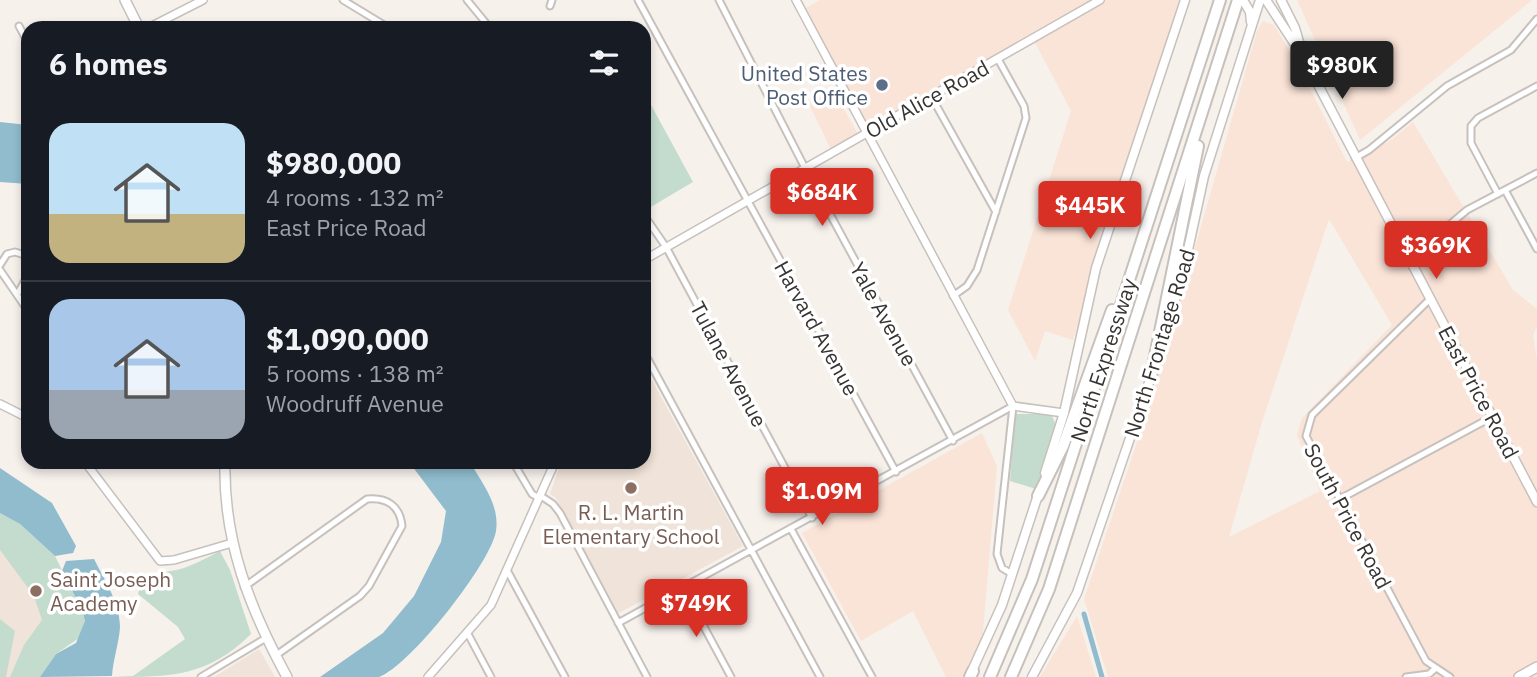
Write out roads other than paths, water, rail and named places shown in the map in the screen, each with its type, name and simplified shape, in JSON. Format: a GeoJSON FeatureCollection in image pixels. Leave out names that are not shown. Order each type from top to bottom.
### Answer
{"type":"FeatureCollection","features":[{"type":"Feature","properties":{"kind":"highway","name":"North Expressway"},"geometry":{"type":"LineString","coordinates":[[990,677],[1032,579],[1219,2]]}},
{"type":"Feature","properties":{"kind":"highway","name":"North Expressway"},"geometry":{"type":"LineString","coordinates":[[1011,677],[1049,589],[1239,3]]}},
{"type":"Feature","properties":{"kind":"highway"},"geometry":{"type":"LineString","coordinates":[[1151,376],[1212,80]]}},
{"type":"Feature","properties":{"kind":"highway"},"geometry":{"type":"LineString","coordinates":[[1038,496],[1063,446],[1095,354],[1149,220]]}},
{"type":"Feature","properties":{"kind":"main road"},"geometry":{"type":"LineString","coordinates":[[125,0],[136,21]]}},
{"type":"Feature","properties":{"kind":"main road","name":"North Expressway"},"geometry":{"type":"LineString","coordinates":[[971,675],[1013,574],[1038,496],[1064,413],[1096,268],[1185,0]]}},
{"type":"Feature","properties":{"kind":"main road","name":"North Frontage Road"},"geometry":{"type":"LineString","coordinates":[[1032,677],[1077,593],[1151,376],[1183,273],[1204,176],[1260,0]]}},
{"type":"Feature","properties":{"kind":"main road","name":"East Price Road"},"geometry":{"type":"LineString","coordinates":[[1266,0],[1304,58],[1537,502]]}},
{"type":"Feature","properties":{"kind":"main road","name":"East Price Road"},"geometry":{"type":"LineString","coordinates":[[1283,2],[1304,58]]}},
{"type":"Feature","properties":{"kind":"main road"},"geometry":{"type":"LineString","coordinates":[[1239,3],[1250,12],[1251,29]]}},
{"type":"Feature","properties":{"kind":"main road"},"geometry":{"type":"LineString","coordinates":[[226,469],[232,543],[244,587],[266,638],[287,677]]}},
{"type":"Feature","properties":{"kind":"main road"},"geometry":{"type":"LineString","coordinates":[[1519,677],[1537,667]]}},
{"type":"Feature","properties":{"kind":"street"},"geometry":{"type":"LineString","coordinates":[[162,21],[203,0]]}},
{"type":"Feature","properties":{"kind":"street"},"geometry":{"type":"LineString","coordinates":[[342,0],[377,21]]}},
{"type":"Feature","properties":{"kind":"street"},"geometry":{"type":"LineString","coordinates":[[467,0],[482,21]]}},
{"type":"Feature","properties":{"kind":"street","name":"Harvard Avenue"},"geometry":{"type":"LineString","coordinates":[[638,0],[649,21]]}},
{"type":"Feature","properties":{"kind":"street","name":"Yale Avenue"},"geometry":{"type":"LineString","coordinates":[[719,0],[805,168],[953,441]]}},
{"type":"Feature","properties":{"kind":"street"},"geometry":{"type":"LineString","coordinates":[[796,0],[1013,406],[997,554],[1002,568],[1013,574]]}},
{"type":"Feature","properties":{"kind":"street","name":"Old Alice Road"},"geometry":{"type":"LineString","coordinates":[[651,256],[1100,0]]}},
{"type":"Feature","properties":{"kind":"street"},"geometry":{"type":"LineString","coordinates":[[1356,158],[1447,86],[1511,50],[1537,19]]}},
{"type":"Feature","properties":{"kind":"street","name":"Harvard Avenue"},"geometry":{"type":"LineString","coordinates":[[651,24],[896,472]]}},
{"type":"Feature","properties":{"kind":"street"},"geometry":{"type":"LineString","coordinates":[[19,26],[21,30]]}},
{"type":"Feature","properties":{"kind":"street"},"geometry":{"type":"LineString","coordinates":[[953,296],[974,276],[1026,118],[1024,106],[998,59]]}},
{"type":"Feature","properties":{"kind":"street"},"geometry":{"type":"LineString","coordinates":[[1498,194],[1471,143],[1471,126],[1478,118],[1537,86]]}},
{"type":"Feature","properties":{"kind":"street"},"geometry":{"type":"LineString","coordinates":[[931,96],[996,213]]}},
{"type":"Feature","properties":{"kind":"street"},"geometry":{"type":"LineString","coordinates":[[1406,253],[1435,237],[1460,215],[1537,173]]}},
{"type":"Feature","properties":{"kind":"street"},"geometry":{"type":"LineString","coordinates":[[1505,190],[1537,249]]}},
{"type":"Feature","properties":{"kind":"street","name":"Tulane Avenue"},"geometry":{"type":"LineString","coordinates":[[651,225],[666,247],[812,518]]}},
{"type":"Feature","properties":{"kind":"street"},"geometry":{"type":"LineString","coordinates":[[21,254],[7,254],[0,268],[21,301]]}},
{"type":"Feature","properties":{"kind":"street"},"geometry":{"type":"LineString","coordinates":[[17,295],[21,288]]}},
{"type":"Feature","properties":{"kind":"street","name":"South Price Road"},"geometry":{"type":"LineString","coordinates":[[1430,299],[1308,422],[1306,436],[1426,661],[1450,677]]}},
{"type":"Feature","properties":{"kind":"street"},"geometry":{"type":"LineString","coordinates":[[651,365],[820,677]]}},
{"type":"Feature","properties":{"kind":"street"},"geometry":{"type":"LineString","coordinates":[[0,404],[21,414]]}},
{"type":"Feature","properties":{"kind":"street"},"geometry":{"type":"LineString","coordinates":[[618,623],[1013,406],[1064,413]]}},
{"type":"Feature","properties":{"kind":"street"},"geometry":{"type":"LineString","coordinates":[[1338,500],[1492,417]]}},
{"type":"Feature","properties":{"kind":"street"},"geometry":{"type":"LineString","coordinates":[[90,469],[160,561],[174,561],[232,543]]}},
{"type":"Feature","properties":{"kind":"street"},"geometry":{"type":"LineString","coordinates":[[517,469],[532,494],[553,504],[560,513],[647,677]]}},
{"type":"Feature","properties":{"kind":"street"},"geometry":{"type":"LineString","coordinates":[[428,677],[491,605],[552,469]]}},
{"type":"Feature","properties":{"kind":"street"},"geometry":{"type":"LineString","coordinates":[[244,587],[367,499],[385,500],[395,506],[401,516],[402,526],[369,586],[349,605],[275,656]]}},
{"type":"Feature","properties":{"kind":"street"},"geometry":{"type":"LineString","coordinates":[[792,529],[872,677]]}},
{"type":"Feature","properties":{"kind":"street"},"geometry":{"type":"LineString","coordinates":[[508,572],[565,677]]}},
{"type":"Feature","properties":{"kind":"street"},"geometry":{"type":"LineString","coordinates":[[683,588],[732,677]]}},
{"type":"Feature","properties":{"kind":"street"},"geometry":{"type":"LineString","coordinates":[[468,634],[491,677]]}},
{"type":"Feature","properties":{"kind":"street"},"geometry":{"type":"LineString","coordinates":[[201,677],[266,638]]}},
{"type":"Feature","properties":{"kind":"street"},"geometry":{"type":"LineString","coordinates":[[1406,677],[1429,674],[1436,668]]}},
{"type":"Feature","properties":{"kind":"water"},"geometry":{"type":"Polygon","coordinates":[[[0,122],[21,124],[21,184],[0,182],[0,122]]]}},
{"type":"Feature","properties":{"kind":"water"},"geometry":{"type":"Polygon","coordinates":[[[0,468],[52,503],[76,546],[73,553],[55,556],[20,524],[0,513],[0,468]]]}},
{"type":"Feature","properties":{"kind":"water"},"geometry":{"type":"Polygon","coordinates":[[[414,469],[474,469],[493,503],[497,521],[491,546],[447,612],[410,654],[379,677],[320,677],[383,633],[414,596],[441,542],[446,511],[414,469]]]}},
{"type":"Feature","properties":{"kind":"water"},"geometry":{"type":"Polygon","coordinates":[[[94,559],[111,592],[119,618],[112,676],[40,677],[56,654],[76,643],[85,621],[62,571],[66,561],[94,559]]]}},
{"type":"Feature","properties":{"kind":"waterway"},"geometry":{"type":"LineString","coordinates":[[1084,614],[1102,677]]}},
{"type":"Feature","properties":{"kind":"place","name":"United States Post Office"},"geometry":{"type":"Point","coordinates":[882,85]}},
{"type":"Feature","properties":{"kind":"place","name":"R. L. Martin Elementary School"},"geometry":{"type":"Point","coordinates":[631,488]}},
{"type":"Feature","properties":{"kind":"place","name":"Saint Joseph Academy"},"geometry":{"type":"Point","coordinates":[36,591]}}]}
